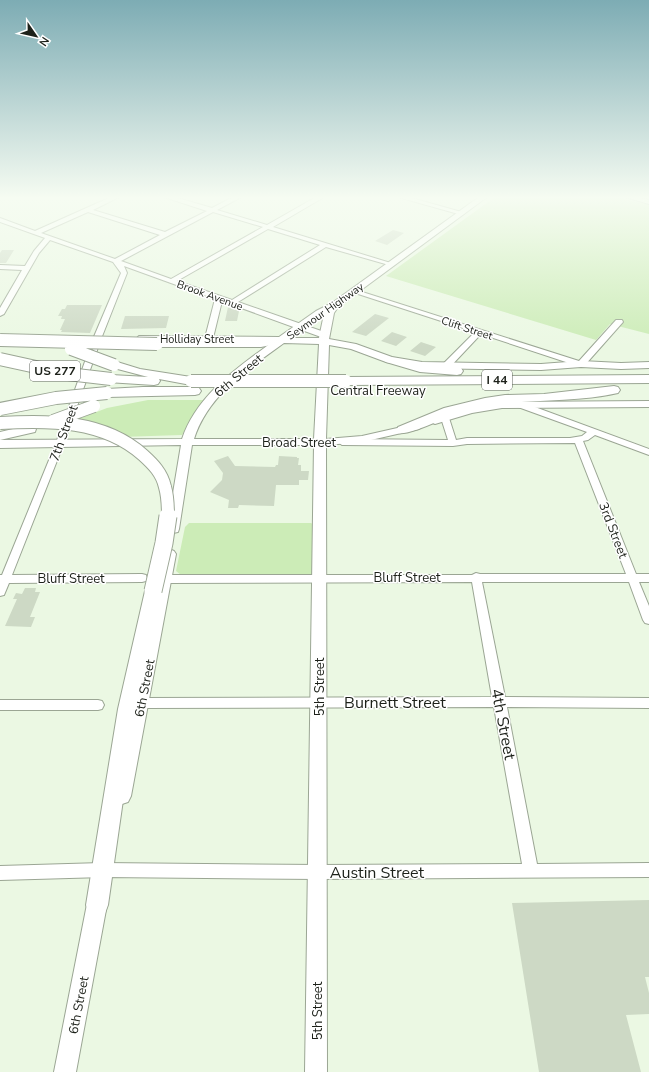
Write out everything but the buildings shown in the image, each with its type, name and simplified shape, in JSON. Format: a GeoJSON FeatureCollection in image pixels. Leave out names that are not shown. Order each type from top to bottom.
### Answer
{"type":"FeatureCollection","features":[{"type":"Feature","properties":{"kind":"highway"},"geometry":{"type":"LineString","coordinates":[[0,339],[157,344],[260,344],[282,340]]}},
{"type":"Feature","properties":{"kind":"highway"},"geometry":{"type":"LineString","coordinates":[[0,345],[43,345],[71,349],[114,365],[193,386]]}},
{"type":"Feature","properties":{"kind":"highway","name":"Central Freeway"},"geometry":{"type":"LineString","coordinates":[[0,359],[68,374],[193,386],[647,383]]}},
{"type":"Feature","properties":{"kind":"highway"},"geometry":{"type":"LineString","coordinates":[[390,360],[420,368],[437,370],[544,373],[647,383]]}},
{"type":"Feature","properties":{"kind":"highway","name":"Central Freeway"},"geometry":{"type":"LineString","coordinates":[[346,385],[614,390],[647,383]]}},
{"type":"Feature","properties":{"kind":"highway","name":"Central Freeway"},"geometry":{"type":"LineString","coordinates":[[0,409],[56,398],[193,386]]}},
{"type":"Feature","properties":{"kind":"highway"},"geometry":{"type":"LineString","coordinates":[[403,430],[448,411],[485,402],[506,399],[544,398],[614,390]]}},
{"type":"Feature","properties":{"kind":"highway"},"geometry":{"type":"LineString","coordinates":[[0,436],[30,429],[94,406],[143,391]]}},
{"type":"Feature","properties":{"kind":"highway"},"geometry":{"type":"LineString","coordinates":[[0,423],[60,423],[91,428],[118,437],[145,456],[162,477],[167,493],[169,511],[127,709],[104,870],[97,905]]}},
{"type":"Feature","properties":{"kind":"main road","name":"Seymour Highway"},"geometry":{"type":"LineString","coordinates":[[282,340],[300,326],[312,324],[320,320],[354,291],[415,247]]}},
{"type":"Feature","properties":{"kind":"main road","name":"5th Street"},"geometry":{"type":"LineString","coordinates":[[316,1072],[319,872],[320,442],[324,338],[332,309]]}},
{"type":"Feature","properties":{"kind":"main road","name":"Holliday Street"},"geometry":{"type":"LineString","coordinates":[[0,339],[209,338],[282,340],[324,338],[353,346],[390,360]]}},
{"type":"Feature","properties":{"kind":"main road","name":"6th Street"},"geometry":{"type":"LineString","coordinates":[[104,870],[141,703],[154,582],[187,442],[192,427],[209,400],[238,372],[282,340]]}},
{"type":"Feature","properties":{"kind":"main road","name":"Central Freeway"},"geometry":{"type":"LineString","coordinates":[[390,360],[422,365],[446,366],[541,367],[581,364],[620,366],[649,364]]}},
{"type":"Feature","properties":{"kind":"main road"},"geometry":{"type":"LineString","coordinates":[[340,442],[403,430],[488,407],[568,404],[649,404]]}},
{"type":"Feature","properties":{"kind":"main road","name":"Broad Street"},"geometry":{"type":"LineString","coordinates":[[0,444],[340,442]]}},
{"type":"Feature","properties":{"kind":"main road","name":"6th Street"},"geometry":{"type":"LineString","coordinates":[[65,1072],[97,905]]}},
{"type":"Feature","properties":{"kind":"street"},"geometry":{"type":"LineString","coordinates":[[0,314],[25,268],[40,247]]}},
{"type":"Feature","properties":{"kind":"street","name":"Brook Avenue"},"geometry":{"type":"LineString","coordinates":[[74,247],[300,326],[324,338]]}},
{"type":"Feature","properties":{"kind":"street"},"geometry":{"type":"LineString","coordinates":[[132,267],[124,272],[115,261],[143,247]]}},
{"type":"Feature","properties":{"kind":"street"},"geometry":{"type":"LineString","coordinates":[[172,281],[232,247]]}},
{"type":"Feature","properties":{"kind":"street"},"geometry":{"type":"LineString","coordinates":[[232,303],[321,247]]}},
{"type":"Feature","properties":{"kind":"street"},"geometry":{"type":"LineString","coordinates":[[336,247],[391,264]]}},
{"type":"Feature","properties":{"kind":"street"},"geometry":{"type":"LineString","coordinates":[[0,267],[25,268]]}},
{"type":"Feature","properties":{"kind":"street"},"geometry":{"type":"LineString","coordinates":[[0,270],[17,270],[25,268]]}},
{"type":"Feature","properties":{"kind":"street","name":"7th Street"},"geometry":{"type":"LineString","coordinates":[[0,592],[3,579],[60,443],[97,339],[124,272]]}},
{"type":"Feature","properties":{"kind":"street","name":"Clift Street"},"geometry":{"type":"LineString","coordinates":[[354,291],[581,364]]}},
{"type":"Feature","properties":{"kind":"street"},"geometry":{"type":"LineString","coordinates":[[209,338],[219,298]]}},
{"type":"Feature","properties":{"kind":"street"},"geometry":{"type":"LineString","coordinates":[[581,364],[619,322]]}},
{"type":"Feature","properties":{"kind":"street"},"geometry":{"type":"LineString","coordinates":[[446,366],[479,332]]}},
{"type":"Feature","properties":{"kind":"street"},"geometry":{"type":"LineString","coordinates":[[567,421],[561,416],[560,410],[568,404]]}},
{"type":"Feature","properties":{"kind":"street"},"geometry":{"type":"LineString","coordinates":[[521,405],[649,452]]}},
{"type":"Feature","properties":{"kind":"street"},"geometry":{"type":"LineString","coordinates":[[445,418],[453,443]]}},
{"type":"Feature","properties":{"kind":"street","name":"Broad Street"},"geometry":{"type":"LineString","coordinates":[[340,442],[453,443],[467,441],[578,440],[595,431]]}},
{"type":"Feature","properties":{"kind":"street","name":"3rd Street"},"geometry":{"type":"LineString","coordinates":[[578,440],[649,620]]}},
{"type":"Feature","properties":{"kind":"street","name":"Bluff Street"},"geometry":{"type":"LineString","coordinates":[[3,579],[154,582],[320,577],[649,578]]}},
{"type":"Feature","properties":{"kind":"street","name":"4th Street"},"geometry":{"type":"LineString","coordinates":[[476,577],[531,871]]}},
{"type":"Feature","properties":{"kind":"street","name":"Burnett Street"},"geometry":{"type":"LineString","coordinates":[[141,703],[649,703]]}},
{"type":"Feature","properties":{"kind":"street"},"geometry":{"type":"LineString","coordinates":[[0,705],[98,705]]}},
{"type":"Feature","properties":{"kind":"street","name":"Austin Street"},"geometry":{"type":"LineString","coordinates":[[0,873],[104,870],[319,872],[649,870]]}},
{"type":"Feature","properties":{"kind":"green space"},"geometry":{"type":"Polygon","coordinates":[[[426,247],[649,247],[649,334],[610,324],[596,340],[386,276],[426,247]]]}},
{"type":"Feature","properties":{"kind":"green space"},"geometry":{"type":"Polygon","coordinates":[[[148,400],[204,400],[182,435],[120,437],[70,422],[107,408],[148,400]]]}},
{"type":"Feature","properties":{"kind":"green space"},"geometry":{"type":"Polygon","coordinates":[[[189,523],[311,523],[314,525],[314,573],[310,575],[181,575],[176,571],[185,527],[189,523]]]}}]}
